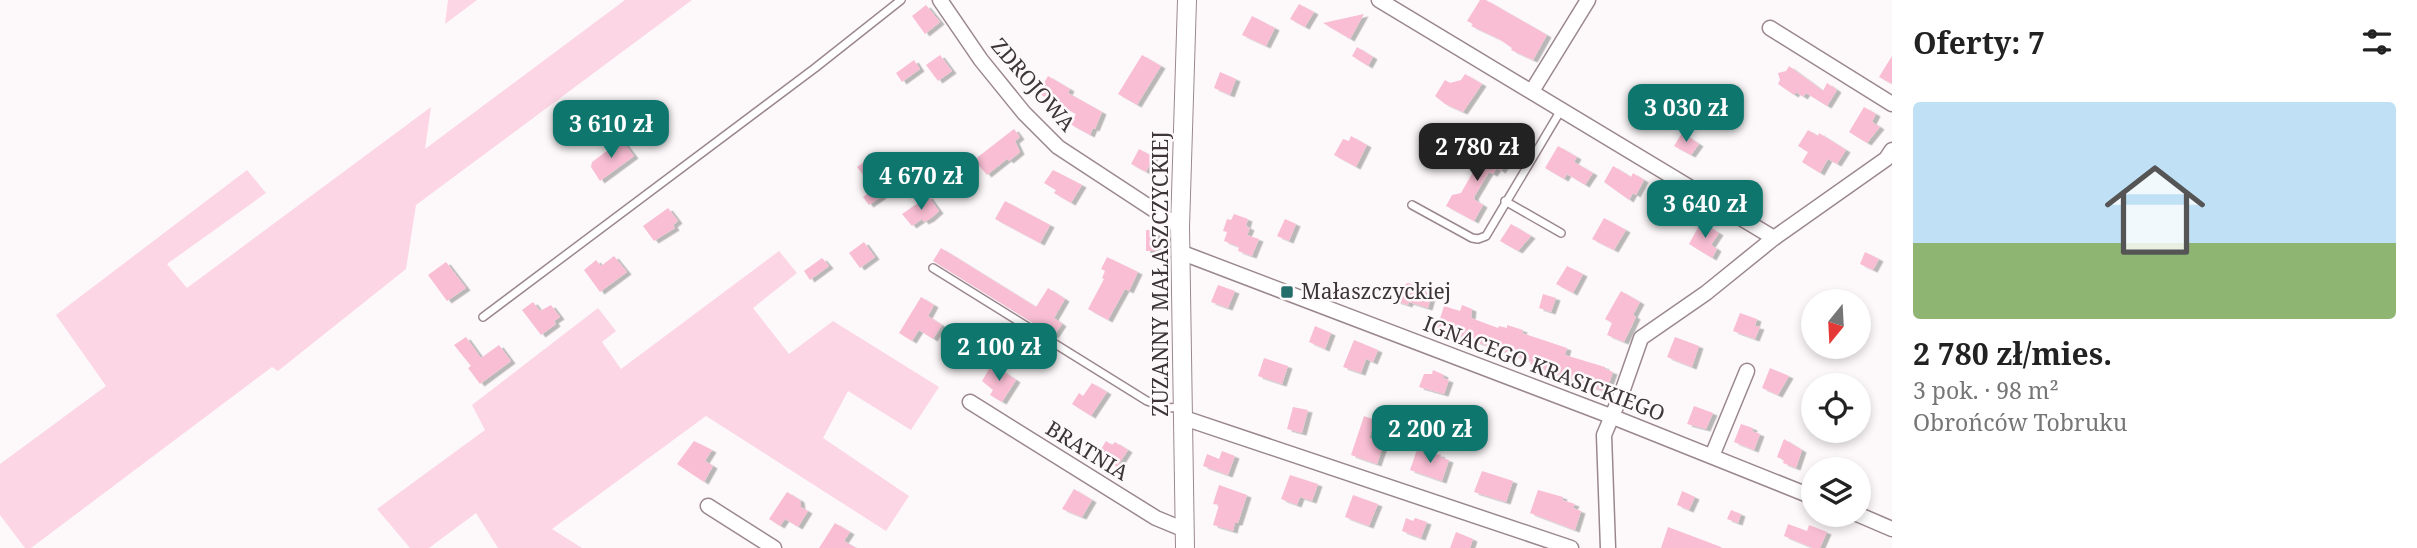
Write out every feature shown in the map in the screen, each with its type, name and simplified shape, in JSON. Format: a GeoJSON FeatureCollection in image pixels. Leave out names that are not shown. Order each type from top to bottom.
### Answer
{"type":"FeatureCollection","features":[{"type":"Feature","properties":{"kind":"street","name":"ZDROJOWA"},"geometry":{"type":"LineString","coordinates":[[940,0],[981,60],[1024,113],[1058,147],[1180,227]]}},
{"type":"Feature","properties":{"kind":"street","name":"ZUZANNY MAŁASZCZYCKIEJ"},"geometry":{"type":"LineString","coordinates":[[1185,539],[1180,227],[1187,0]]}},
{"type":"Feature","properties":{"kind":"street"},"geometry":{"type":"LineString","coordinates":[[1379,0],[1774,238]]}},
{"type":"Feature","properties":{"kind":"street"},"geometry":{"type":"LineString","coordinates":[[1532,91],[1588,0]]}},
{"type":"Feature","properties":{"kind":"street"},"geometry":{"type":"LineString","coordinates":[[1770,28],[1892,104]]}},
{"type":"Feature","properties":{"kind":"street"},"geometry":{"type":"LineString","coordinates":[[1608,548],[1604,435],[1641,338],[1706,293],[1774,238],[1886,159],[1892,150]]}},
{"type":"Feature","properties":{"kind":"street","name":"IGNACEGO KRASICKIEGO"},"geometry":{"type":"LineString","coordinates":[[1180,252],[1613,417],[1801,492]]}},
{"type":"Feature","properties":{"kind":"street"},"geometry":{"type":"LineString","coordinates":[[1712,456],[1747,371]]}},
{"type":"Feature","properties":{"kind":"street","name":"BRATNIA"},"geometry":{"type":"LineString","coordinates":[[970,402],[1156,518],[1185,539]]}},
{"type":"Feature","properties":{"kind":"street"},"geometry":{"type":"LineString","coordinates":[[1184,413],[1571,548]]}},
{"type":"Feature","properties":{"kind":"street"},"geometry":{"type":"LineString","coordinates":[[708,506],[774,548]]}},
{"type":"Feature","properties":{"kind":"street"},"geometry":{"type":"LineString","coordinates":[[1871,520],[1892,529]]}},
{"type":"Feature","properties":{"kind":"lane"},"geometry":{"type":"LineString","coordinates":[[483,317],[901,0]]}},
{"type":"Feature","properties":{"kind":"lane"},"geometry":{"type":"LineString","coordinates":[[1412,205],[1478,239],[1486,236],[1561,109]]}},
{"type":"Feature","properties":{"kind":"lane"},"geometry":{"type":"LineString","coordinates":[[1505,201],[1561,233]]}},
{"type":"Feature","properties":{"kind":"lane"},"geometry":{"type":"LineString","coordinates":[[933,268],[1147,401],[1184,413]]}},
{"type":"Feature","properties":{"kind":"shaded area"},"geometry":{"type":"Polygon","coordinates":[[[448,0],[477,0],[445,24],[448,0]]]}},
{"type":"Feature","properties":{"kind":"shaded area"},"geometry":{"type":"Polygon","coordinates":[[[625,0],[692,0],[416,205],[406,269],[278,371],[272,367],[31,548],[25,548],[0,515],[0,464],[106,386],[56,315],[247,170],[266,193],[167,264],[187,288],[431,107],[425,149],[625,0]]]}},
{"type":"Feature","properties":{"kind":"shaded area"},"geometry":{"type":"Polygon","coordinates":[[[779,251],[797,273],[753,308],[789,354],[833,321],[939,387],[911,430],[848,391],[823,438],[909,496],[886,531],[706,416],[552,529],[582,548],[498,548],[476,513],[429,548],[410,548],[377,509],[485,430],[472,405],[598,308],[616,331],[602,342],[621,369],[779,251]]]}},
{"type":"Feature","properties":{"kind":"building"},"geometry":{"type":"Polygon","coordinates":[[[1480,0],[1486,0],[1547,35],[1533,60],[1471,26],[1473,24],[1467,21],[1480,0]]]}},
{"type":"Feature","properties":{"kind":"building"},"geometry":{"type":"Polygon","coordinates":[[[1299,4],[1314,12],[1305,27],[1290,19],[1299,4]]]}},
{"type":"Feature","properties":{"kind":"building"},"geometry":{"type":"Polygon","coordinates":[[[926,5],[940,22],[925,34],[912,16],[926,5]]]}},
{"type":"Feature","properties":{"kind":"building"},"geometry":{"type":"Polygon","coordinates":[[[1364,14],[1350,39],[1323,23],[1364,14]]]}},
{"type":"Feature","properties":{"kind":"building"},"geometry":{"type":"Polygon","coordinates":[[[1252,16],[1275,28],[1266,46],[1242,35],[1252,16]]]}},
{"type":"Feature","properties":{"kind":"building"},"geometry":{"type":"Polygon","coordinates":[[[1357,47],[1373,57],[1368,66],[1352,56],[1357,47]]]}},
{"type":"Feature","properties":{"kind":"building"},"geometry":{"type":"Polygon","coordinates":[[[940,55],[952,71],[938,81],[926,65],[940,55]]]}},
{"type":"Feature","properties":{"kind":"building"},"geometry":{"type":"Polygon","coordinates":[[[1142,55],[1161,66],[1137,105],[1118,94],[1142,55]]]}},
{"type":"Feature","properties":{"kind":"building"},"geometry":{"type":"Polygon","coordinates":[[[1892,56],[1892,84],[1879,77],[1892,56]]]}},
{"type":"Feature","properties":{"kind":"building"},"geometry":{"type":"Polygon","coordinates":[[[914,60],[920,69],[902,82],[896,73],[914,60]]]}},
{"type":"Feature","properties":{"kind":"building"},"geometry":{"type":"Polygon","coordinates":[[[1789,66],[1823,91],[1827,83],[1837,90],[1827,106],[1806,93],[1803,97],[1796,92],[1794,95],[1778,84],[1778,73],[1786,71],[1789,66]]]}},
{"type":"Feature","properties":{"kind":"building"},"geometry":{"type":"Polygon","coordinates":[[[1220,72],[1236,79],[1230,95],[1214,88],[1220,72]]]}},
{"type":"Feature","properties":{"kind":"building"},"geometry":{"type":"Polygon","coordinates":[[[1465,74],[1482,84],[1463,112],[1435,96],[1445,80],[1450,83],[1461,80],[1465,74]]]}},
{"type":"Feature","properties":{"kind":"building"},"geometry":{"type":"Polygon","coordinates":[[[1048,76],[1070,89],[1068,93],[1102,112],[1090,135],[1070,124],[1076,114],[1038,93],[1048,76]]]}},
{"type":"Feature","properties":{"kind":"building"},"geometry":{"type":"Polygon","coordinates":[[[1864,107],[1876,114],[1872,122],[1880,127],[1867,143],[1849,132],[1864,107]]]}},
{"type":"Feature","properties":{"kind":"building"},"geometry":{"type":"Polygon","coordinates":[[[1014,129],[1020,137],[1015,141],[1020,152],[987,175],[974,160],[1014,129]]]}},
{"type":"Feature","properties":{"kind":"building"},"geometry":{"type":"Polygon","coordinates":[[[1808,130],[1818,136],[1819,133],[1846,150],[1837,164],[1828,159],[1820,173],[1802,162],[1808,152],[1798,146],[1808,130]]]}},
{"type":"Feature","properties":{"kind":"building"},"geometry":{"type":"Polygon","coordinates":[[[1682,133],[1699,144],[1691,155],[1674,146],[1682,133]]]}},
{"type":"Feature","properties":{"kind":"building"},"geometry":{"type":"Polygon","coordinates":[[[1351,136],[1367,145],[1356,167],[1334,155],[1343,139],[1349,141],[1351,136]]]}},
{"type":"Feature","properties":{"kind":"building"},"geometry":{"type":"Polygon","coordinates":[[[619,142],[624,143],[634,156],[600,181],[591,167],[592,162],[619,142]]]}},
{"type":"Feature","properties":{"kind":"building"},"geometry":{"type":"Polygon","coordinates":[[[1558,146],[1577,157],[1574,162],[1593,173],[1585,185],[1567,174],[1564,179],[1545,168],[1558,146]]]}},
{"type":"Feature","properties":{"kind":"building"},"geometry":{"type":"Polygon","coordinates":[[[1488,147],[1509,158],[1501,171],[1497,168],[1493,174],[1489,172],[1474,197],[1483,205],[1474,221],[1446,206],[1452,195],[1461,193],[1477,165],[1471,161],[1478,150],[1484,153],[1488,147]]]}},
{"type":"Feature","properties":{"kind":"building"},"geometry":{"type":"Polygon","coordinates":[[[1139,149],[1154,157],[1146,172],[1131,164],[1139,149]]]}},
{"type":"Feature","properties":{"kind":"building"},"geometry":{"type":"Polygon","coordinates":[[[872,156],[890,181],[882,187],[882,196],[869,205],[863,197],[868,193],[864,187],[869,183],[857,167],[872,156]]]}},
{"type":"Feature","properties":{"kind":"building"},"geometry":{"type":"Polygon","coordinates":[[[1613,166],[1631,177],[1633,173],[1644,180],[1636,195],[1633,193],[1629,200],[1604,182],[1613,166]]]}},
{"type":"Feature","properties":{"kind":"building"},"geometry":{"type":"Polygon","coordinates":[[[1053,170],[1082,185],[1071,203],[1044,183],[1053,170]]]}},
{"type":"Feature","properties":{"kind":"building"},"geometry":{"type":"Polygon","coordinates":[[[1668,193],[1693,208],[1685,221],[1678,217],[1675,222],[1657,211],[1668,193]]]}},
{"type":"Feature","properties":{"kind":"building"},"geometry":{"type":"Polygon","coordinates":[[[928,196],[939,211],[930,219],[924,222],[922,219],[912,226],[902,214],[928,196]]]}},
{"type":"Feature","properties":{"kind":"building"},"geometry":{"type":"Polygon","coordinates":[[[1005,201],[1050,225],[1040,243],[995,219],[1005,201]]]}},
{"type":"Feature","properties":{"kind":"building"},"geometry":{"type":"Polygon","coordinates":[[[668,208],[678,221],[673,225],[675,228],[654,241],[643,226],[668,208]]]}},
{"type":"Feature","properties":{"kind":"building"},"geometry":{"type":"Polygon","coordinates":[[[1234,214],[1248,219],[1246,226],[1250,228],[1247,235],[1259,239],[1252,256],[1238,251],[1239,247],[1224,241],[1227,232],[1223,231],[1227,219],[1231,220],[1234,214]]]}},
{"type":"Feature","properties":{"kind":"building"},"geometry":{"type":"Polygon","coordinates":[[[1604,218],[1626,230],[1614,250],[1592,239],[1604,218]]]}},
{"type":"Feature","properties":{"kind":"building"},"geometry":{"type":"Polygon","coordinates":[[[1285,219],[1296,224],[1289,241],[1277,236],[1285,219]]]}},
{"type":"Feature","properties":{"kind":"building"},"geometry":{"type":"Polygon","coordinates":[[[1701,222],[1719,233],[1711,245],[1717,249],[1712,258],[1689,244],[1701,222]]]}},
{"type":"Feature","properties":{"kind":"building"},"geometry":{"type":"Polygon","coordinates":[[[1511,224],[1531,236],[1518,251],[1500,241],[1511,224]]]}},
{"type":"Feature","properties":{"kind":"building"},"geometry":{"type":"Polygon","coordinates":[[[1146,230],[1156,230],[1157,251],[1146,251],[1146,230]]]}},
{"type":"Feature","properties":{"kind":"building"},"geometry":{"type":"Polygon","coordinates":[[[864,242],[875,257],[860,268],[849,253],[864,242]]]}},
{"type":"Feature","properties":{"kind":"building"},"geometry":{"type":"Polygon","coordinates":[[[941,248],[1036,307],[1048,288],[1065,299],[1054,318],[1062,324],[1054,336],[933,261],[941,248]]]}},
{"type":"Feature","properties":{"kind":"building"},"geometry":{"type":"Polygon","coordinates":[[[1865,252],[1879,259],[1873,270],[1860,264],[1865,252]]]}},
{"type":"Feature","properties":{"kind":"building"},"geometry":{"type":"Polygon","coordinates":[[[614,256],[627,272],[600,292],[584,270],[596,260],[601,266],[614,256]]]}},
{"type":"Feature","properties":{"kind":"building"},"geometry":{"type":"Polygon","coordinates":[[[1107,257],[1138,272],[1129,291],[1125,289],[1108,320],[1088,309],[1104,279],[1102,278],[1105,271],[1101,269],[1107,257]]]}},
{"type":"Feature","properties":{"kind":"building"},"geometry":{"type":"Polygon","coordinates":[[[822,258],[829,266],[810,280],[804,271],[822,258]]]}},
{"type":"Feature","properties":{"kind":"building"},"geometry":{"type":"Polygon","coordinates":[[[446,262],[466,288],[447,301],[428,275],[446,262]]]}},
{"type":"Feature","properties":{"kind":"building"},"geometry":{"type":"Polygon","coordinates":[[[1567,266],[1583,274],[1573,293],[1556,284],[1567,266]]]}},
{"type":"Feature","properties":{"kind":"building"},"geometry":{"type":"Polygon","coordinates":[[[1408,283],[1422,287],[1421,290],[1432,294],[1428,308],[1396,301],[1396,289],[1408,283]]]}},
{"type":"Feature","properties":{"kind":"building"},"geometry":{"type":"Polygon","coordinates":[[[1218,285],[1235,291],[1228,308],[1211,302],[1218,285]]]}},
{"type":"Feature","properties":{"kind":"building"},"geometry":{"type":"Polygon","coordinates":[[[1621,291],[1640,302],[1624,342],[1607,335],[1612,323],[1605,319],[1621,291]]]}},
{"type":"Feature","properties":{"kind":"building"},"geometry":{"type":"Polygon","coordinates":[[[1543,294],[1556,298],[1551,312],[1539,308],[1543,294]]]}},
{"type":"Feature","properties":{"kind":"building"},"geometry":{"type":"Polygon","coordinates":[[[921,297],[934,305],[928,316],[942,325],[933,339],[919,330],[912,341],[899,333],[921,297]]]}},
{"type":"Feature","properties":{"kind":"building"},"geometry":{"type":"Polygon","coordinates":[[[533,302],[540,311],[551,305],[560,317],[554,321],[556,324],[541,335],[522,310],[533,302]]]}},
{"type":"Feature","properties":{"kind":"building"},"geometry":{"type":"Polygon","coordinates":[[[1462,305],[1472,309],[1471,318],[1498,328],[1507,328],[1507,325],[1523,330],[1522,333],[1567,348],[1565,355],[1605,367],[1613,372],[1606,392],[1530,364],[1531,361],[1437,328],[1444,306],[1460,311],[1462,305]]]}},
{"type":"Feature","properties":{"kind":"building"},"geometry":{"type":"Polygon","coordinates":[[[1740,313],[1757,319],[1755,326],[1760,327],[1755,339],[1733,331],[1740,313]]]}},
{"type":"Feature","properties":{"kind":"building"},"geometry":{"type":"Polygon","coordinates":[[[1315,326],[1331,333],[1325,349],[1309,342],[1315,326]]]}},
{"type":"Feature","properties":{"kind":"building"},"geometry":{"type":"Polygon","coordinates":[[[466,337],[481,358],[499,345],[511,361],[480,384],[468,368],[471,366],[454,345],[466,337]]]}},
{"type":"Feature","properties":{"kind":"building"},"geometry":{"type":"Polygon","coordinates":[[[1675,337],[1699,346],[1692,367],[1667,357],[1675,337]]]}},
{"type":"Feature","properties":{"kind":"building"},"geometry":{"type":"Polygon","coordinates":[[[1354,340],[1378,350],[1373,362],[1366,359],[1361,373],[1343,367],[1354,340]]]}},
{"type":"Feature","properties":{"kind":"building"},"geometry":{"type":"Polygon","coordinates":[[[1264,358],[1288,366],[1282,384],[1258,376],[1264,358]]]}},
{"type":"Feature","properties":{"kind":"building"},"geometry":{"type":"Polygon","coordinates":[[[992,364],[1016,380],[1002,402],[990,395],[993,390],[982,381],[992,364]]]}},
{"type":"Feature","properties":{"kind":"building"},"geometry":{"type":"Polygon","coordinates":[[[1770,368],[1789,376],[1778,395],[1762,388],[1770,368]]]}},
{"type":"Feature","properties":{"kind":"building"},"geometry":{"type":"Polygon","coordinates":[[[1433,370],[1449,380],[1444,394],[1419,387],[1424,374],[1432,374],[1433,370]]]}},
{"type":"Feature","properties":{"kind":"building"},"geometry":{"type":"Polygon","coordinates":[[[1092,383],[1107,392],[1091,416],[1072,404],[1079,393],[1083,396],[1092,383]]]}},
{"type":"Feature","properties":{"kind":"building"},"geometry":{"type":"Polygon","coordinates":[[[1694,406],[1713,413],[1706,429],[1687,424],[1694,406]]]}},
{"type":"Feature","properties":{"kind":"building"},"geometry":{"type":"Polygon","coordinates":[[[1293,407],[1308,410],[1302,433],[1287,429],[1293,407]]]}},
{"type":"Feature","properties":{"kind":"building"},"geometry":{"type":"Polygon","coordinates":[[[1364,416],[1375,420],[1369,438],[1384,443],[1377,464],[1351,455],[1364,416]]]}},
{"type":"Feature","properties":{"kind":"building"},"geometry":{"type":"Polygon","coordinates":[[[1741,424],[1760,434],[1754,450],[1734,442],[1741,424]]]}},
{"type":"Feature","properties":{"kind":"building"},"geometry":{"type":"Polygon","coordinates":[[[1784,439],[1802,450],[1796,468],[1783,463],[1784,460],[1777,457],[1784,439]]]}},
{"type":"Feature","properties":{"kind":"building"},"geometry":{"type":"Polygon","coordinates":[[[694,441],[712,450],[705,461],[713,466],[704,482],[677,464],[694,441]]]}},
{"type":"Feature","properties":{"kind":"building"},"geometry":{"type":"Polygon","coordinates":[[[1106,441],[1112,445],[1115,442],[1128,450],[1117,467],[1104,458],[1106,455],[1100,451],[1106,441]]]}},
{"type":"Feature","properties":{"kind":"building"},"geometry":{"type":"Polygon","coordinates":[[[1417,450],[1441,455],[1440,457],[1449,460],[1442,481],[1410,470],[1417,450]]]}},
{"type":"Feature","properties":{"kind":"building"},"geometry":{"type":"Polygon","coordinates":[[[1222,451],[1235,456],[1228,475],[1203,466],[1207,454],[1219,459],[1222,451]]]}},
{"type":"Feature","properties":{"kind":"building"},"geometry":{"type":"Polygon","coordinates":[[[1482,471],[1513,481],[1506,502],[1474,492],[1482,471]]]}},
{"type":"Feature","properties":{"kind":"building"},"geometry":{"type":"Polygon","coordinates":[[[1290,475],[1318,484],[1312,501],[1300,497],[1297,505],[1281,499],[1290,475]]]}},
{"type":"Feature","properties":{"kind":"building"},"geometry":{"type":"Polygon","coordinates":[[[1219,485],[1247,495],[1233,531],[1213,525],[1219,505],[1213,504],[1219,485]]]}},
{"type":"Feature","properties":{"kind":"building"},"geometry":{"type":"Polygon","coordinates":[[[1074,489],[1092,500],[1082,517],[1062,509],[1074,489]]]}},
{"type":"Feature","properties":{"kind":"building"},"geometry":{"type":"Polygon","coordinates":[[[1538,490],[1563,497],[1562,500],[1575,504],[1573,508],[1581,511],[1575,530],[1530,513],[1538,490]]]}},
{"type":"Feature","properties":{"kind":"building"},"geometry":{"type":"Polygon","coordinates":[[[1682,491],[1695,497],[1689,510],[1677,505],[1682,491]]]}},
{"type":"Feature","properties":{"kind":"building"},"geometry":{"type":"Polygon","coordinates":[[[787,492],[800,500],[801,507],[808,511],[798,527],[785,519],[780,526],[769,519],[787,492]]]}},
{"type":"Feature","properties":{"kind":"building"},"geometry":{"type":"Polygon","coordinates":[[[1353,495],[1378,504],[1369,526],[1345,517],[1353,495]]]}},
{"type":"Feature","properties":{"kind":"building"},"geometry":{"type":"Polygon","coordinates":[[[1731,510],[1741,514],[1738,523],[1727,519],[1731,510]]]}},
{"type":"Feature","properties":{"kind":"building"},"geometry":{"type":"Polygon","coordinates":[[[1406,518],[1427,522],[1421,538],[1402,531],[1406,518]]]}},
{"type":"Feature","properties":{"kind":"building"},"geometry":{"type":"Polygon","coordinates":[[[835,523],[850,532],[844,541],[856,548],[819,548],[835,523]]]}},
{"type":"Feature","properties":{"kind":"building"},"geometry":{"type":"Polygon","coordinates":[[[1788,524],[1807,531],[1808,527],[1814,527],[1827,532],[1820,548],[1813,548],[1784,536],[1788,524]]]}},
{"type":"Feature","properties":{"kind":"building"},"geometry":{"type":"Polygon","coordinates":[[[1668,527],[1721,547],[1721,548],[1661,548],[1668,527]]]}},
{"type":"Feature","properties":{"kind":"building"},"geometry":{"type":"Polygon","coordinates":[[[1456,532],[1473,539],[1470,548],[1450,548],[1456,532]]]}},
{"type":"Feature","properties":{"kind":"place","name":"Małaszczyckiej"},"geometry":{"type":"Point","coordinates":[1287,292]}}]}
